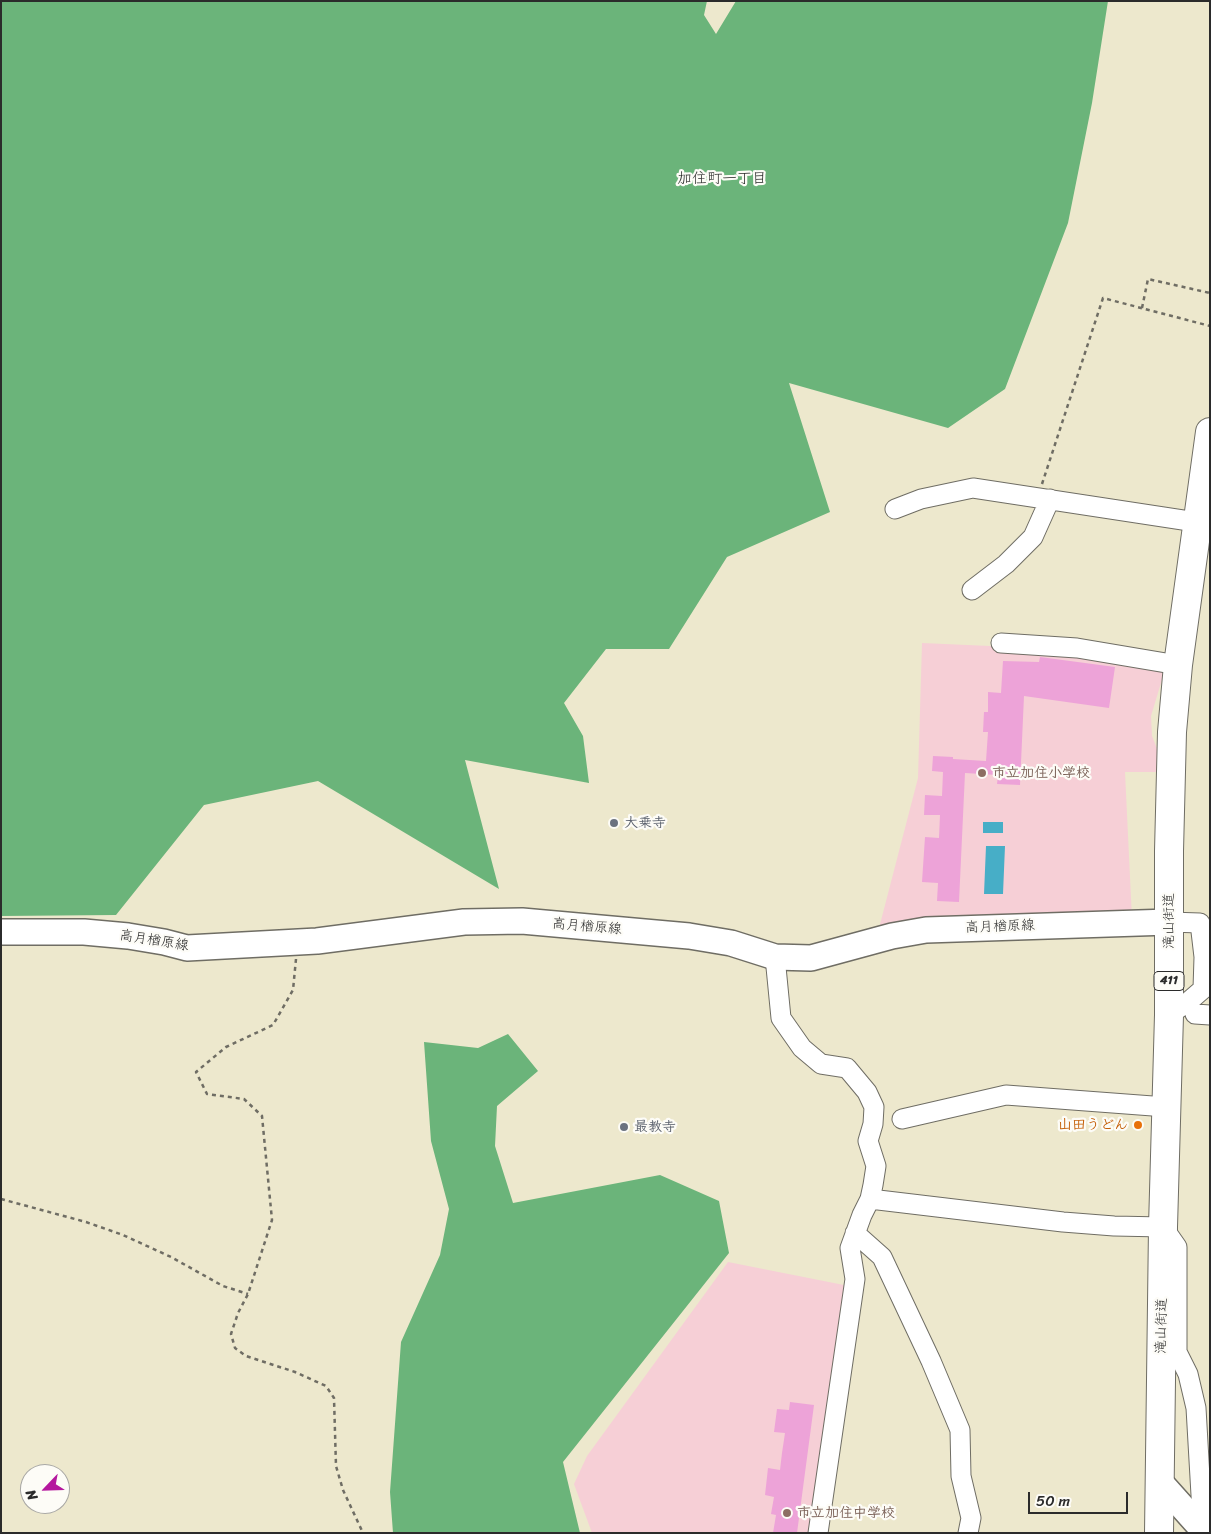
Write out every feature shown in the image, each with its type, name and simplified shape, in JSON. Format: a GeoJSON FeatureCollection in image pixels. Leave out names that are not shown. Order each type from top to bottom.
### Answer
{"type":"FeatureCollection","features":[{"type":"Feature","properties":{"kind":"highway","name":"滝山街道"},"geometry":{"type":"LineString","coordinates":[[1159,1533],[1166,1107],[1191,1015],[1169,922],[1172,732],[1178,665],[1196,522],[1210,432]]}},
{"type":"Feature","properties":{"kind":"main road","name":"高月楢原線"},"geometry":{"type":"LineString","coordinates":[[1,932],[84,932],[128,936],[187,948],[317,941],[464,922],[522,921],[688,936],[732,943],[775,957],[811,958],[892,936],[926,930],[1169,922]]}},
{"type":"Feature","properties":{"kind":"main road"},"geometry":{"type":"LineString","coordinates":[[1160,1482],[1204,1531]]}},
{"type":"Feature","properties":{"kind":"street"},"geometry":{"type":"LineString","coordinates":[[895,509],[921,499],[974,488],[1196,522]]}},
{"type":"Feature","properties":{"kind":"street"},"geometry":{"type":"LineString","coordinates":[[972,590],[1006,564],[1033,537],[1044,498]]}},
{"type":"Feature","properties":{"kind":"street"},"geometry":{"type":"LineString","coordinates":[[1001,643],[1077,648],[1178,665]]}},
{"type":"Feature","properties":{"kind":"street"},"geometry":{"type":"LineString","coordinates":[[1169,922],[1200,923],[1206,986],[1188,1002],[1191,1015]]}},
{"type":"Feature","properties":{"kind":"street"},"geometry":{"type":"LineString","coordinates":[[775,957],[782,1018],[802,1048],[821,1064],[847,1068],[867,1092],[874,1107],[873,1124],[868,1141],[876,1166],[870,1199],[850,1248],[855,1278],[818,1533]]}},
{"type":"Feature","properties":{"kind":"street"},"geometry":{"type":"LineString","coordinates":[[902,1119],[1006,1095],[1166,1107]]}},
{"type":"Feature","properties":{"kind":"street"},"geometry":{"type":"LineString","coordinates":[[870,1199],[1063,1222],[1163,1227],[1177,1247],[1177,1352],[1188,1374],[1196,1408],[1204,1531]]}},
{"type":"Feature","properties":{"kind":"street"},"geometry":{"type":"LineString","coordinates":[[855,1233],[882,1257],[935,1369],[960,1430],[961,1476],[971,1518],[968,1533]]}},
{"type":"Feature","properties":{"kind":"path"},"geometry":{"type":"LineString","coordinates":[[1142,308],[1148,279],[1210,293]]}},
{"type":"Feature","properties":{"kind":"path"},"geometry":{"type":"LineString","coordinates":[[1044,498],[1103,298],[1210,326]]}},
{"type":"Feature","properties":{"kind":"path"},"geometry":{"type":"LineString","coordinates":[[297,942],[293,990],[273,1025],[226,1047],[196,1072],[207,1094],[244,1099],[262,1116],[272,1220],[248,1294],[238,1313],[231,1334],[235,1348],[246,1356],[296,1372],[326,1386],[334,1398],[336,1466],[343,1490],[363,1533]]}},
{"type":"Feature","properties":{"kind":"path"},"geometry":{"type":"LineString","coordinates":[[1,1199],[123,1234],[172,1257],[223,1286],[248,1294]]}},
{"type":"Feature","properties":{"kind":"shaded area"},"geometry":{"type":"Polygon","coordinates":[[[922,643],[990,646],[1001,643],[1167,663],[1151,716],[1152,736],[1166,772],[1125,772],[1132,919],[878,932],[918,778],[922,643]]]}},
{"type":"Feature","properties":{"kind":"shaded area"},"geometry":{"type":"Polygon","coordinates":[[[728,1262],[854,1287],[818,1533],[592,1533],[574,1484],[587,1456],[728,1262]]]}},
{"type":"Feature","properties":{"kind":"green space"},"geometry":{"type":"Polygon","coordinates":[[[1,1],[707,1],[704,15],[716,34],[736,1],[1108,1],[1092,103],[1068,223],[1005,389],[948,428],[789,383],[830,512],[727,557],[669,649],[606,649],[564,703],[583,736],[589,783],[465,760],[499,889],[318,781],[204,805],[116,915],[1,916],[1,1]]]}},
{"type":"Feature","properties":{"kind":"green space"},"geometry":{"type":"Polygon","coordinates":[[[508,1034],[538,1071],[497,1106],[495,1146],[513,1203],[660,1175],[719,1201],[729,1253],[563,1462],[580,1533],[393,1533],[390,1492],[401,1342],[440,1255],[449,1209],[431,1141],[424,1042],[478,1048],[508,1034]]]}},
{"type":"Feature","properties":{"kind":"water"},"geometry":{"type":"Polygon","coordinates":[[[983,822],[1003,822],[1003,833],[983,833],[983,822]]]}},
{"type":"Feature","properties":{"kind":"water"},"geometry":{"type":"Polygon","coordinates":[[[986,846],[1005,846],[1003,894],[984,894],[986,846]]]}},
{"type":"Feature","properties":{"kind":"building"},"geometry":{"type":"Polygon","coordinates":[[[1040,657],[1115,667],[1109,708],[1024,696],[1020,785],[997,784],[998,775],[965,773],[959,902],[937,901],[938,883],[922,882],[925,837],[939,838],[940,815],[924,815],[925,795],[942,796],[943,772],[932,771],[933,756],[986,761],[988,732],[983,732],[984,712],[988,712],[988,692],[1001,693],[1003,661],[1039,662],[1040,657]]]}},
{"type":"Feature","properties":{"kind":"building"},"geometry":{"type":"Polygon","coordinates":[[[790,1402],[814,1405],[797,1533],[773,1533],[776,1515],[771,1514],[774,1497],[765,1495],[768,1468],[780,1470],[785,1433],[774,1432],[777,1409],[789,1410],[790,1402]]]}},
{"type":"Feature","properties":{"kind":"place","name":"市立加住小学校"},"geometry":{"type":"Point","coordinates":[982,773]}},
{"type":"Feature","properties":{"kind":"place","name":"大乗寺"},"geometry":{"type":"Point","coordinates":[614,823]}},
{"type":"Feature","properties":{"kind":"place","name":"山田うどん"},"geometry":{"type":"Point","coordinates":[1138,1125]}},
{"type":"Feature","properties":{"kind":"place","name":"最教寺"},"geometry":{"type":"Point","coordinates":[624,1127]}},
{"type":"Feature","properties":{"kind":"place","name":"市立加住中学校"},"geometry":{"type":"Point","coordinates":[787,1513]}},
{"type":"Feature","properties":{"kind":"district","name":"加住町一丁目"},"geometry":{"type":"Point","coordinates":[722,179]}}]}
